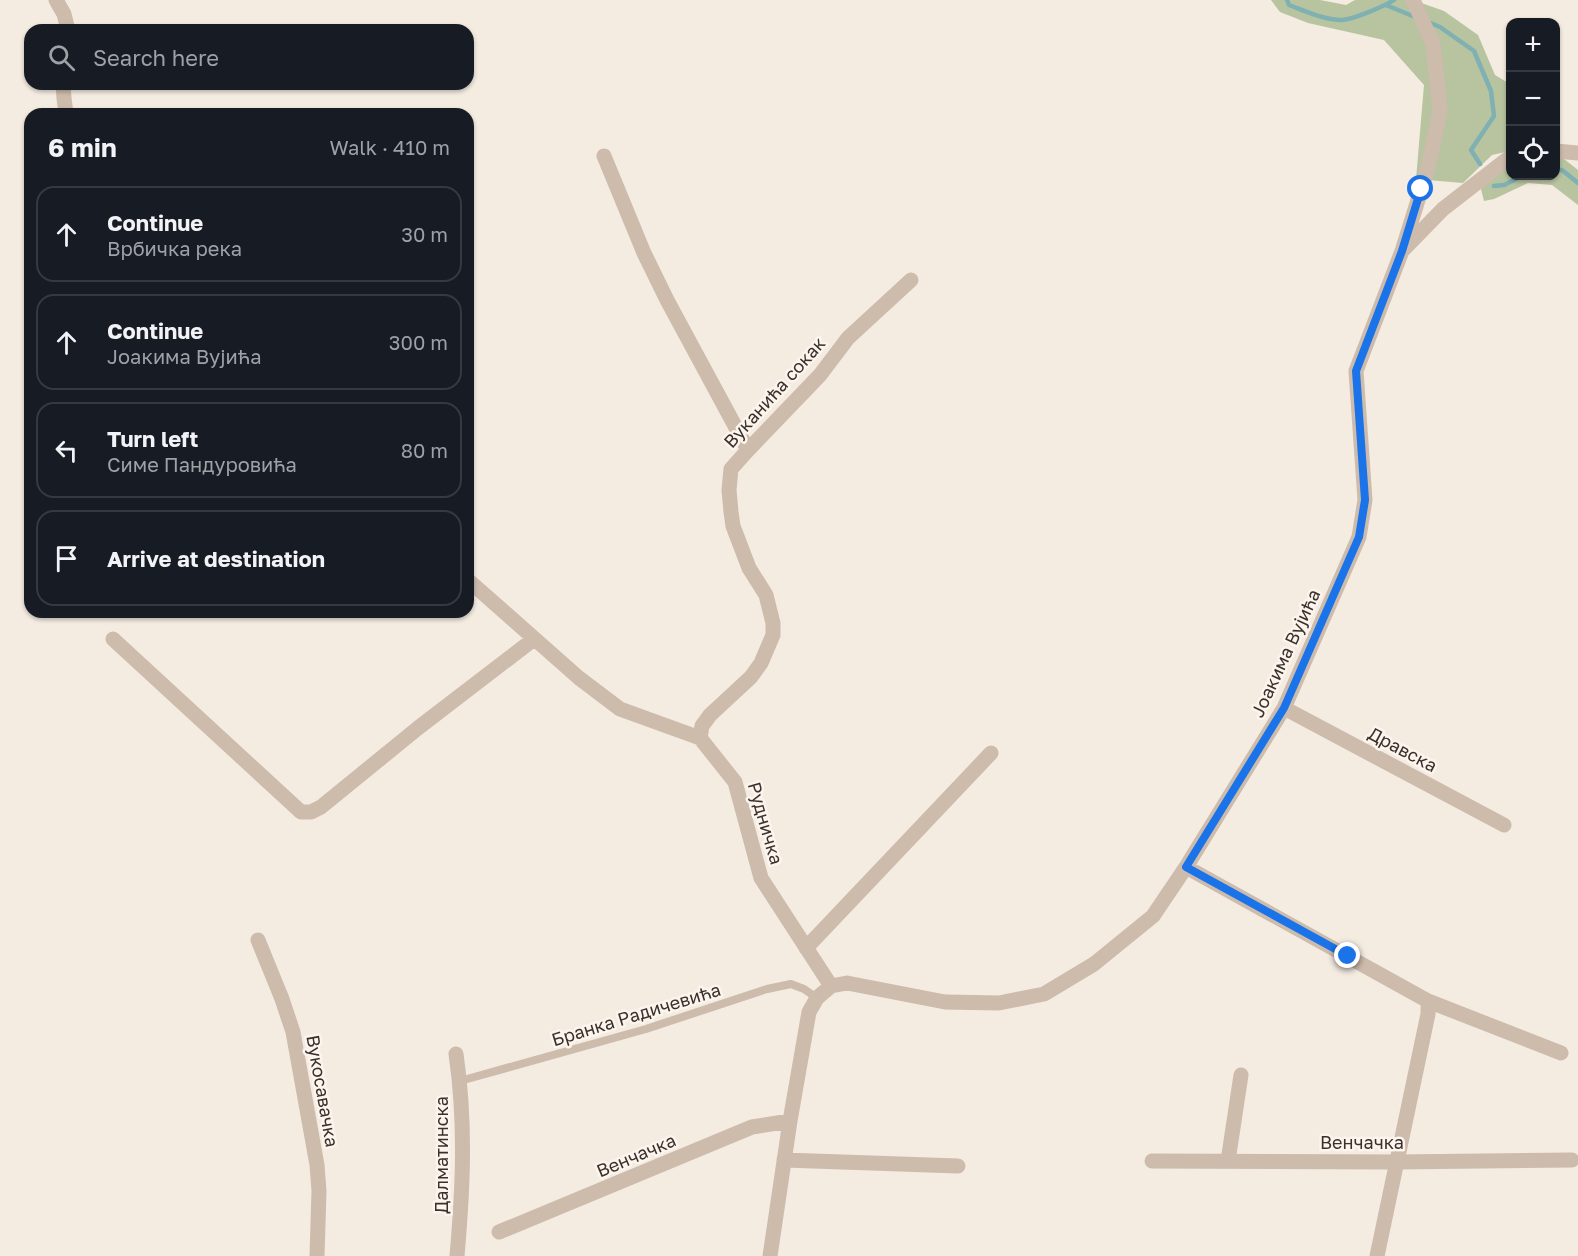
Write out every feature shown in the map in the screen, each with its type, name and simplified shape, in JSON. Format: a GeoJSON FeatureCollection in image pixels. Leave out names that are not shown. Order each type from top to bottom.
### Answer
{"type":"FeatureCollection","features":[{"type":"Feature","properties":{"kind":"street"},"geometry":{"type":"LineString","coordinates":[[56,0],[66,24]]}},
{"type":"Feature","properties":{"kind":"street"},"geometry":{"type":"LineString","coordinates":[[1402,251],[1428,168],[1440,111],[1433,44],[1413,0]]}},
{"type":"Feature","properties":{"kind":"street"},"geometry":{"type":"LineString","coordinates":[[64,90],[65,108]]}},
{"type":"Feature","properties":{"kind":"street"},"geometry":{"type":"LineString","coordinates":[[1560,151],[1578,153]]}},
{"type":"Feature","properties":{"kind":"street"},"geometry":{"type":"LineString","coordinates":[[604,156],[644,253],[667,300],[748,450]]}},
{"type":"Feature","properties":{"kind":"street","name":"Јоакима Вујића"},"geometry":{"type":"LineString","coordinates":[[831,986],[847,983],[945,1002],[999,1003],[1044,994],[1094,964],[1153,916],[1186,867],[1284,708],[1359,537],[1365,500],[1356,371],[1402,251],[1443,209],[1506,160]]}},
{"type":"Feature","properties":{"kind":"street","name":"Вуканића сокак"},"geometry":{"type":"LineString","coordinates":[[700,738],[702,726],[710,715],[751,677],[761,663],[773,635],[773,623],[766,595],[749,568],[733,526],[729,490],[731,469],[820,375],[848,339],[911,280]]}},
{"type":"Feature","properties":{"kind":"street"},"geometry":{"type":"LineString","coordinates":[[474,585],[579,678],[620,709],[700,738]]}},
{"type":"Feature","properties":{"kind":"street"},"geometry":{"type":"LineString","coordinates":[[113,639],[302,812],[311,812],[321,807],[418,728],[534,639]]}},
{"type":"Feature","properties":{"kind":"street","name":"Дравска"},"geometry":{"type":"LineString","coordinates":[[1284,708],[1504,825]]}},
{"type":"Feature","properties":{"kind":"street","name":"Рудничка"},"geometry":{"type":"LineString","coordinates":[[700,738],[735,782],[761,878],[831,986]]}},
{"type":"Feature","properties":{"kind":"street"},"geometry":{"type":"LineString","coordinates":[[806,948],[991,753]]}},
{"type":"Feature","properties":{"kind":"street"},"geometry":{"type":"LineString","coordinates":[[1186,867],[1428,1001],[1561,1053]]}},
{"type":"Feature","properties":{"kind":"street","name":"Вукосавачка"},"geometry":{"type":"LineString","coordinates":[[258,940],[282,999],[292,1032],[307,1107],[319,1191],[317,1256]]}},
{"type":"Feature","properties":{"kind":"street"},"geometry":{"type":"LineString","coordinates":[[770,1256],[809,1012],[817,998],[831,986]]}},
{"type":"Feature","properties":{"kind":"street"},"geometry":{"type":"LineString","coordinates":[[1377,1256],[1428,1014],[1428,1001]]}},
{"type":"Feature","properties":{"kind":"street","name":"Далматинска"},"geometry":{"type":"LineString","coordinates":[[456,1054],[463,1116],[464,1160],[457,1256]]}},
{"type":"Feature","properties":{"kind":"street"},"geometry":{"type":"LineString","coordinates":[[1228,1161],[1241,1075]]}},
{"type":"Feature","properties":{"kind":"street","name":"Венчачка"},"geometry":{"type":"LineString","coordinates":[[499,1232],[752,1127],[790,1121]]}},
{"type":"Feature","properties":{"kind":"street"},"geometry":{"type":"LineString","coordinates":[[784,1160],[958,1166]]}},
{"type":"Feature","properties":{"kind":"street","name":"Венчачка"},"geometry":{"type":"LineString","coordinates":[[1152,1161],[1572,1160]]}},
{"type":"Feature","properties":{"kind":"lane","name":"Бранка Радичевића"},"geometry":{"type":"LineString","coordinates":[[460,1081],[646,1029],[767,989],[791,984],[817,998]]}},
{"type":"Feature","properties":{"kind":"green space"},"geometry":{"type":"Polygon","coordinates":[[[1271,0],[1320,0],[1346,5],[1355,0],[1413,0],[1444,11],[1478,35],[1495,75],[1506,82],[1506,152],[1492,155],[1463,183],[1416,179],[1424,85],[1384,40],[1308,23],[1280,12],[1271,0]]]}},
{"type":"Feature","properties":{"kind":"green space"},"geometry":{"type":"Polygon","coordinates":[[[1560,156],[1578,170],[1578,205],[1552,185],[1528,183],[1494,199],[1484,201],[1481,189],[1506,168],[1506,180],[1560,180],[1560,156]]]}},
{"type":"Feature","properties":{"kind":"waterway"},"geometry":{"type":"LineString","coordinates":[[1287,0],[1289,5],[1307,12],[1340,20],[1359,16],[1394,0]]}},
{"type":"Feature","properties":{"kind":"waterway"},"geometry":{"type":"LineString","coordinates":[[1386,5],[1415,17]]}},
{"type":"Feature","properties":{"kind":"waterway"},"geometry":{"type":"LineString","coordinates":[[1428,22],[1440,27],[1474,51],[1491,91],[1494,116],[1471,150],[1480,164]]}},
{"type":"Feature","properties":{"kind":"waterway"},"geometry":{"type":"LineString","coordinates":[[1560,170],[1578,183]]}},
{"type":"Feature","properties":{"kind":"waterway"},"geometry":{"type":"LineString","coordinates":[[1494,186],[1504,185],[1514,180]]}},
{"type":"Feature","properties":{"kind":"route"},"geometry":{"type":"LineString","coordinates":[[1348,956],[1186,867],[1284,708],[1359,537],[1365,500],[1356,371],[1402,251],[1421,189]]}}]}
